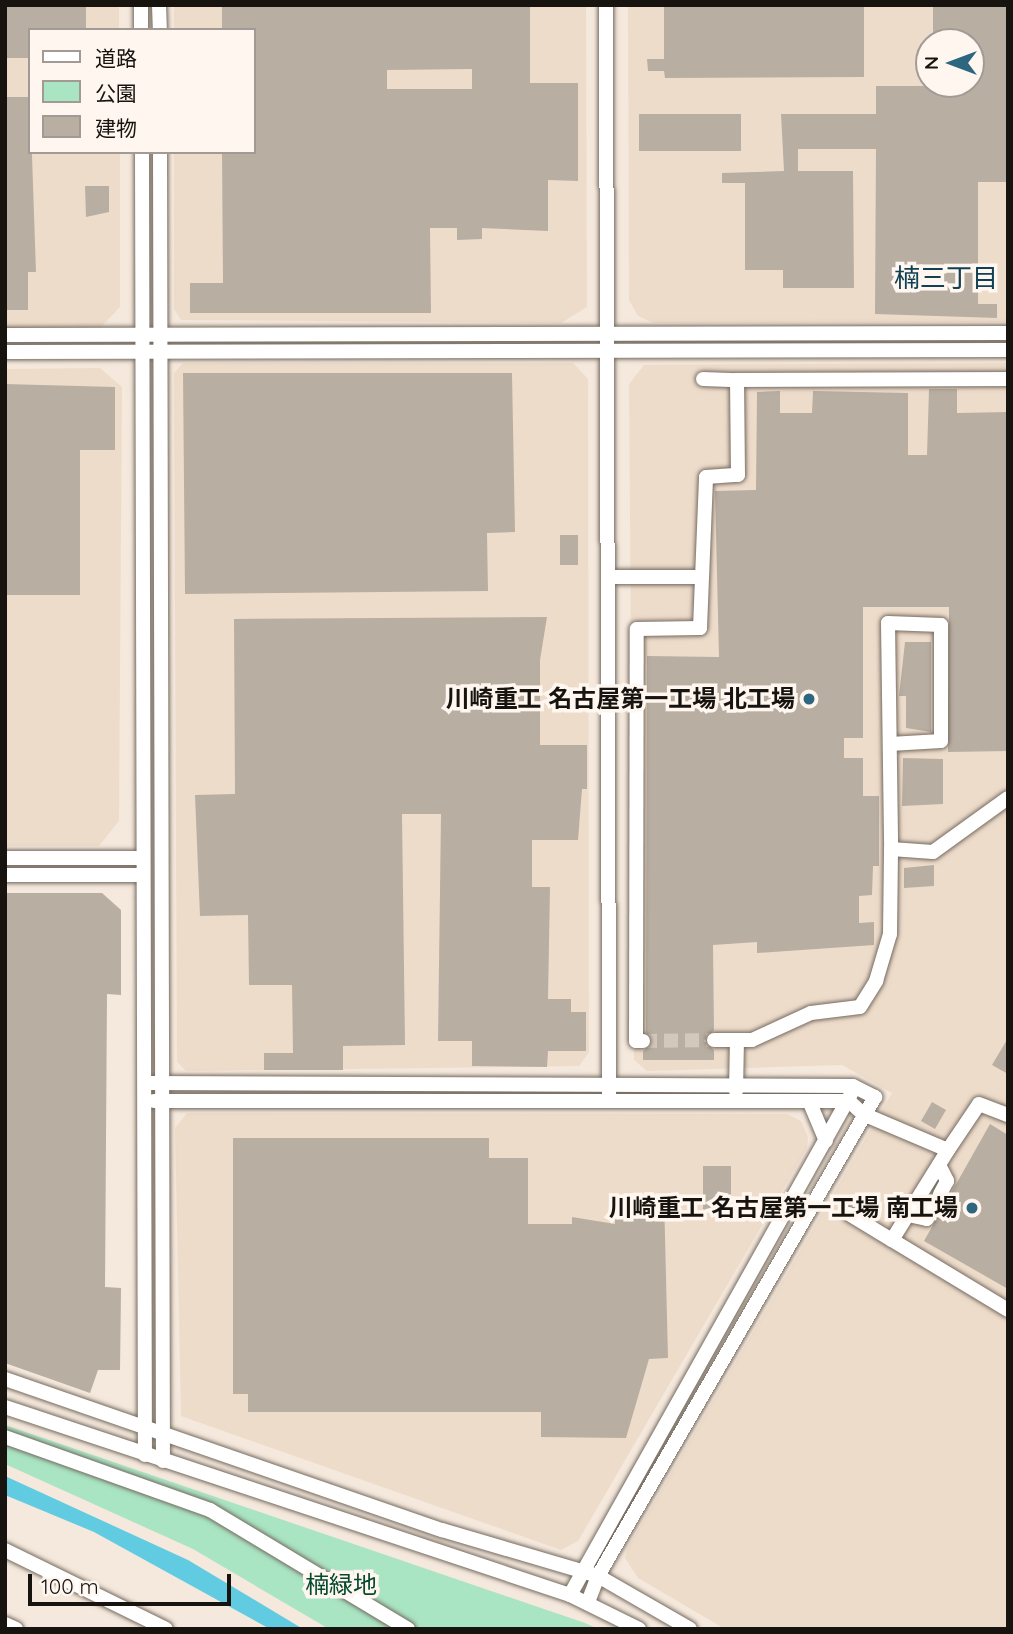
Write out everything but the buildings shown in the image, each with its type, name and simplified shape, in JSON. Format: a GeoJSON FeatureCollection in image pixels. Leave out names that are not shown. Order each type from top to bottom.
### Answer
{"type":"FeatureCollection","features":[{"type":"Feature","properties":{"kind":"street"},"geometry":{"type":"LineString","coordinates":[[141,5],[141,28]]}},
{"type":"Feature","properties":{"kind":"street"},"geometry":{"type":"LineString","coordinates":[[159,5],[160,28]]}},
{"type":"Feature","properties":{"kind":"street"},"geometry":{"type":"LineString","coordinates":[[606,5],[609,1101]]}},
{"type":"Feature","properties":{"kind":"street"},"geometry":{"type":"LineString","coordinates":[[142,154],[145,1455]]}},
{"type":"Feature","properties":{"kind":"street"},"geometry":{"type":"LineString","coordinates":[[160,154],[163,1461]]}},
{"type":"Feature","properties":{"kind":"street"},"geometry":{"type":"LineString","coordinates":[[5,335],[1008,332]]}},
{"type":"Feature","properties":{"kind":"street"},"geometry":{"type":"LineString","coordinates":[[5,352],[1008,350]]}},
{"type":"Feature","properties":{"kind":"street"},"geometry":{"type":"LineString","coordinates":[[703,379],[1008,379]]}},
{"type":"Feature","properties":{"kind":"street"},"geometry":{"type":"LineString","coordinates":[[643,1041],[636,1041],[637,629],[701,628],[706,477],[738,475],[737,380]]}},
{"type":"Feature","properties":{"kind":"street"},"geometry":{"type":"LineString","coordinates":[[608,577],[702,577]]}},
{"type":"Feature","properties":{"kind":"street"},"geometry":{"type":"LineString","coordinates":[[714,1040],[752,1040],[811,1013],[860,1007],[876,981],[890,934],[888,623],[942,625],[942,741],[890,744]]}},
{"type":"Feature","properties":{"kind":"street"},"geometry":{"type":"LineString","coordinates":[[891,849],[933,852],[1008,799]]}},
{"type":"Feature","properties":{"kind":"street"},"geometry":{"type":"LineString","coordinates":[[5,859],[143,858]]}},
{"type":"Feature","properties":{"kind":"street"},"geometry":{"type":"LineString","coordinates":[[5,875],[143,875]]}},
{"type":"Feature","properties":{"kind":"street"},"geometry":{"type":"LineString","coordinates":[[736,1101],[737,1040]]}},
{"type":"Feature","properties":{"kind":"street"},"geometry":{"type":"LineString","coordinates":[[146,1083],[853,1086],[875,1097],[598,1576],[588,1602]]}},
{"type":"Feature","properties":{"kind":"street"},"geometry":{"type":"LineString","coordinates":[[570,1595],[827,1141],[849,1101],[853,1086]]}},
{"type":"Feature","properties":{"kind":"street"},"geometry":{"type":"LineString","coordinates":[[145,1101],[849,1101],[863,1114],[948,1150]]}},
{"type":"Feature","properties":{"kind":"street"},"geometry":{"type":"LineString","coordinates":[[810,1102],[827,1141]]}},
{"type":"Feature","properties":{"kind":"street"},"geometry":{"type":"LineString","coordinates":[[892,1240],[979,1104],[1008,1115]]}},
{"type":"Feature","properties":{"kind":"street"},"geometry":{"type":"LineString","coordinates":[[908,1215],[927,1219],[947,1181],[939,1165]]}},
{"type":"Feature","properties":{"kind":"street"},"geometry":{"type":"LineString","coordinates":[[849,1214],[1008,1310]]}},
{"type":"Feature","properties":{"kind":"street"},"geometry":{"type":"LineString","coordinates":[[5,1379],[580,1574],[598,1576],[690,1629]]}},
{"type":"Feature","properties":{"kind":"street"},"geometry":{"type":"LineString","coordinates":[[5,1407],[570,1595],[639,1629]]}},
{"type":"Feature","properties":{"kind":"street"},"geometry":{"type":"LineString","coordinates":[[5,1437],[210,1510],[408,1629]]}},
{"type":"Feature","properties":{"kind":"street"},"geometry":{"type":"LineString","coordinates":[[5,1550],[166,1629]]}},
{"type":"Feature","properties":{"kind":"street"},"geometry":{"type":"LineString","coordinates":[[5,1624],[16,1629]]}},
{"type":"Feature","properties":{"kind":"shaded area"},"geometry":{"type":"Polygon","coordinates":[[[5,5],[119,5],[119,28],[28,28],[28,154],[120,154],[120,307],[100,328],[5,328],[5,5]]]}},
{"type":"Feature","properties":{"kind":"shaded area"},"geometry":{"type":"Polygon","coordinates":[[[174,5],[586,5],[587,307],[561,323],[181,320],[174,309],[174,154],[256,154],[256,28],[174,28],[174,5]]]}},
{"type":"Feature","properties":{"kind":"shaded area"},"geometry":{"type":"Polygon","coordinates":[[[628,5],[1008,5],[1008,322],[654,323],[638,316],[629,300],[628,5]]]}},
{"type":"Feature","properties":{"kind":"shaded area"},"geometry":{"type":"Polygon","coordinates":[[[183,363],[573,363],[588,379],[589,1052],[579,1066],[186,1071],[177,1062],[174,373],[183,363]]]}},
{"type":"Feature","properties":{"kind":"shaded area"},"geometry":{"type":"Polygon","coordinates":[[[1008,363],[1008,1629],[725,1629],[638,1578],[625,1558],[627,1549],[892,1093],[842,1065],[647,1071],[634,1060],[629,384],[644,365],[1008,363]]]}},
{"type":"Feature","properties":{"kind":"shaded area"},"geometry":{"type":"Polygon","coordinates":[[[100,368],[122,387],[119,821],[99,846],[5,846],[5,369],[100,368]]]}},
{"type":"Feature","properties":{"kind":"shaded area"},"geometry":{"type":"Polygon","coordinates":[[[187,1113],[787,1114],[801,1121],[808,1137],[807,1148],[578,1541],[561,1550],[181,1416],[175,1128],[187,1113]]]}},
{"type":"Feature","properties":{"kind":"green space","name":"楠緑地"},"geometry":{"type":"Polygon","coordinates":[[[5,1425],[598,1629],[329,1629],[193,1549],[5,1464],[5,1425]]]}},
{"type":"Feature","properties":{"kind":"water"},"geometry":{"type":"Polygon","coordinates":[[[5,1476],[188,1560],[303,1629],[270,1629],[94,1532],[5,1495],[5,1476]]]}},
{"type":"Feature","properties":{"kind":"tunnel"},"geometry":{"type":"LineString","coordinates":[[643,1041],[714,1040]]}},
{"type":"Feature","properties":{"kind":"place","name":"川崎重工 名古屋第一工場 北工場"},"geometry":{"type":"Point","coordinates":[809,699]}},
{"type":"Feature","properties":{"kind":"place","name":"川崎重工 名古屋第一工場 南工場"},"geometry":{"type":"Point","coordinates":[972,1208]}},
{"type":"Feature","properties":{"kind":"district","name":"楠三丁目"},"geometry":{"type":"Point","coordinates":[946,278]}}]}
